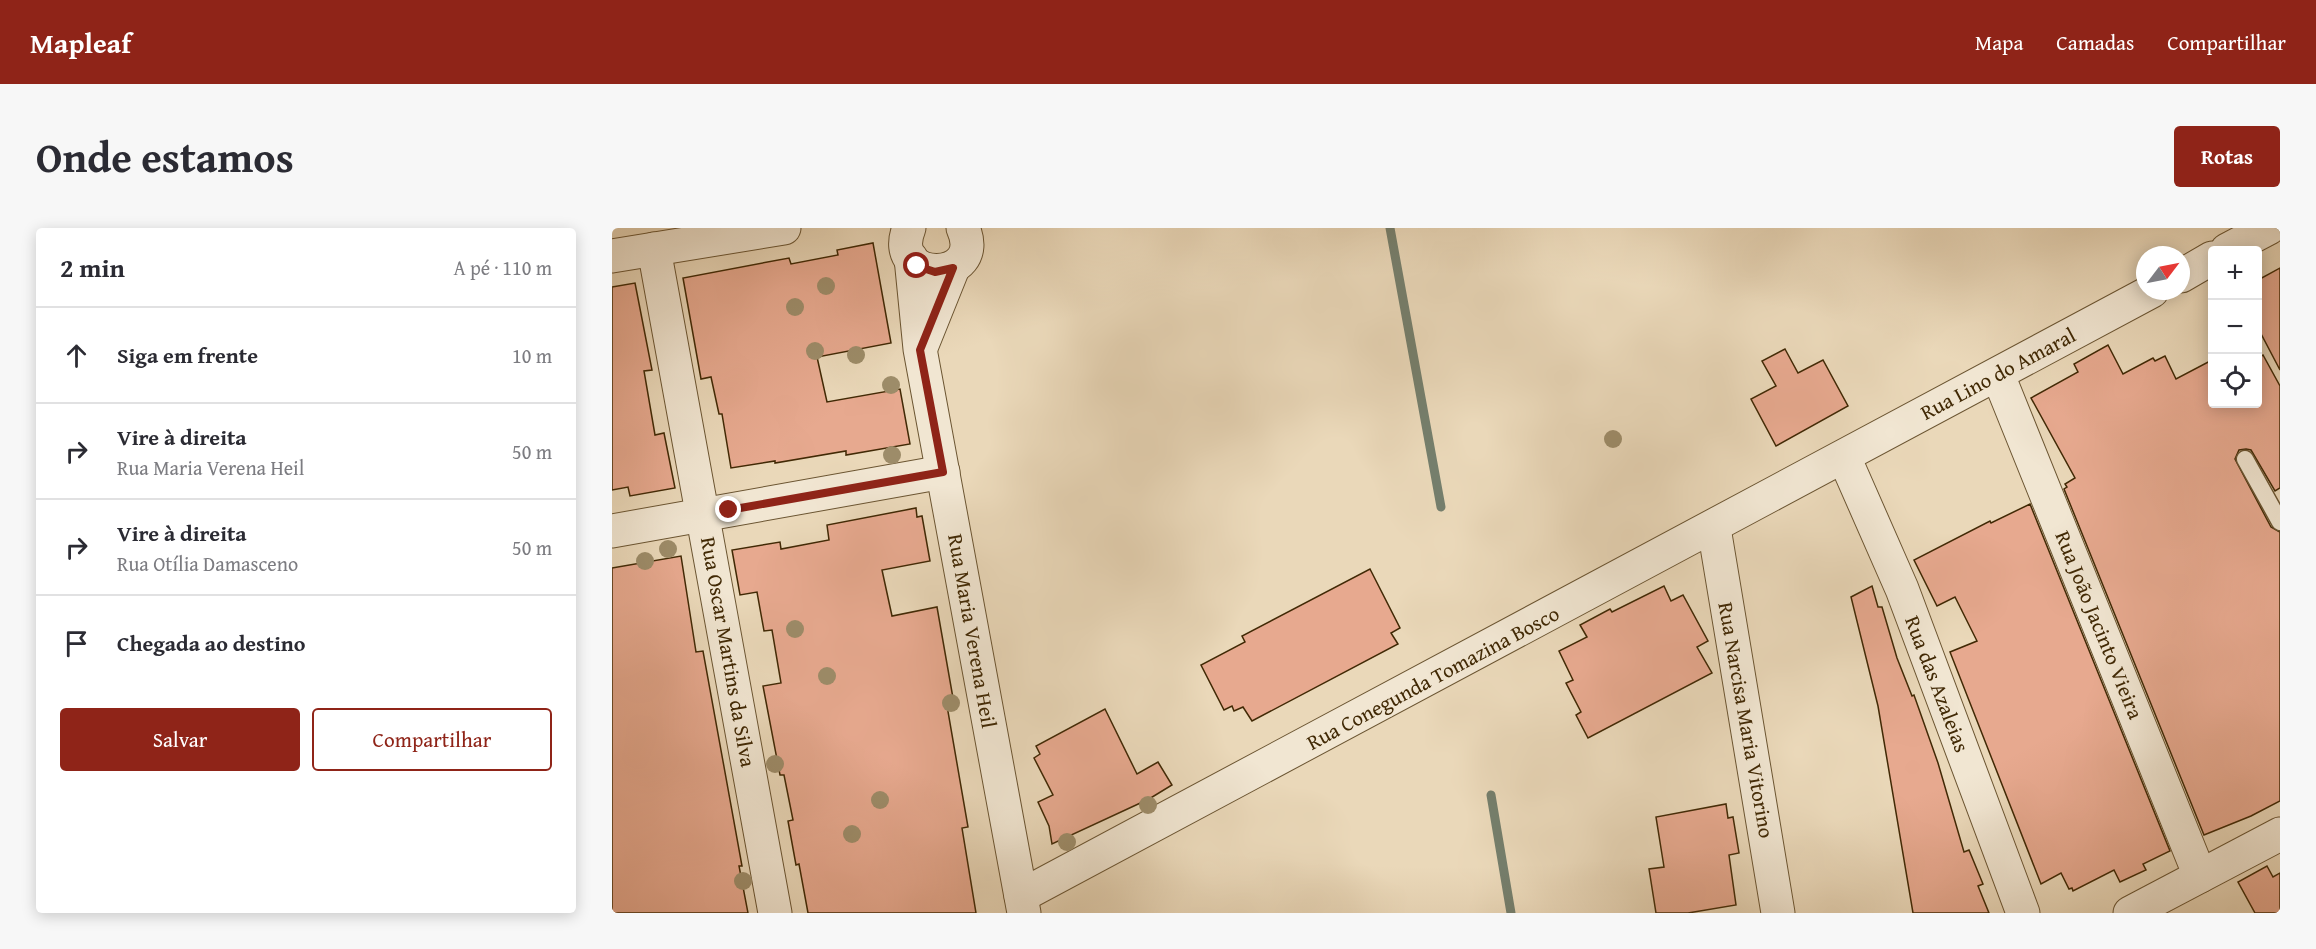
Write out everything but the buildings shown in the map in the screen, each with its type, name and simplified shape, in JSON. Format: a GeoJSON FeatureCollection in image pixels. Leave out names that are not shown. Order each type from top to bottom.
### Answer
{"type":"FeatureCollection","features":[{"type":"Feature","properties":{"kind":"street"},"geometry":{"type":"LineString","coordinates":[[612,256],[784,228]]}},
{"type":"Feature","properties":{"kind":"street"},"geometry":{"type":"LineString","coordinates":[[2235,246],[2269,228]]}},
{"type":"Feature","properties":{"kind":"street"},"geometry":{"type":"LineString","coordinates":[[920,350],[953,268],[965,254],[966,230]]}},
{"type":"Feature","properties":{"kind":"street"},"geometry":{"type":"LineString","coordinates":[[904,239],[917,266],[935,272],[953,268]]}},
{"type":"Feature","properties":{"kind":"street","name":"Rua Maria Verena Heil"},"geometry":{"type":"LineString","coordinates":[[904,239],[920,350],[1022,905]]}},
{"type":"Feature","properties":{"kind":"street","name":"Rua Oscar Martins da Silva"},"geometry":{"type":"LineString","coordinates":[[654,249],[775,913]]}},
{"type":"Feature","properties":{"kind":"street"},"geometry":{"type":"LineString","coordinates":[[2190,271],[2208,260]]}},
{"type":"Feature","properties":{"kind":"street","name":"Rua Lino do Amaral"},"geometry":{"type":"LineString","coordinates":[[1844,457],[2136,300]]}},
{"type":"Feature","properties":{"kind":"street","name":"Rua João Jacinto Vieira"},"geometry":{"type":"LineString","coordinates":[[1998,375],[2200,876]]}},
{"type":"Feature","properties":{"kind":"street","name":"Rua Conegunda Tomazina Bosco"},"geometry":{"type":"LineString","coordinates":[[1022,905],[1844,457]]}},
{"type":"Feature","properties":{"kind":"street","name":"Rua das Azaleias"},"geometry":{"type":"LineString","coordinates":[[1844,457],[1902,589],[2023,913]]}},
{"type":"Feature","properties":{"kind":"street"},"geometry":{"type":"LineString","coordinates":[[612,531],[943,472]]}},
{"type":"Feature","properties":{"kind":"street","name":"Rua Narcisa Maria Vitorino"},"geometry":{"type":"LineString","coordinates":[[1714,528],[1778,913]]}},
{"type":"Feature","properties":{"kind":"street"},"geometry":{"type":"LineString","coordinates":[[2130,913],[2280,834]]}},
{"type":"Feature","properties":{"kind":"lane"},"geometry":{"type":"LineString","coordinates":[[2245,459],[2280,522]]}},
{"type":"Feature","properties":{"kind":"waterway"},"geometry":{"type":"LineString","coordinates":[[1390,228],[1441,507]]}},
{"type":"Feature","properties":{"kind":"waterway"},"geometry":{"type":"LineString","coordinates":[[1491,795],[1511,913]]}},
{"type":"Feature","properties":{"kind":"route"},"geometry":{"type":"LineString","coordinates":[[729,510],[943,472],[920,350],[953,268],[935,272],[917,266]]}}]}
